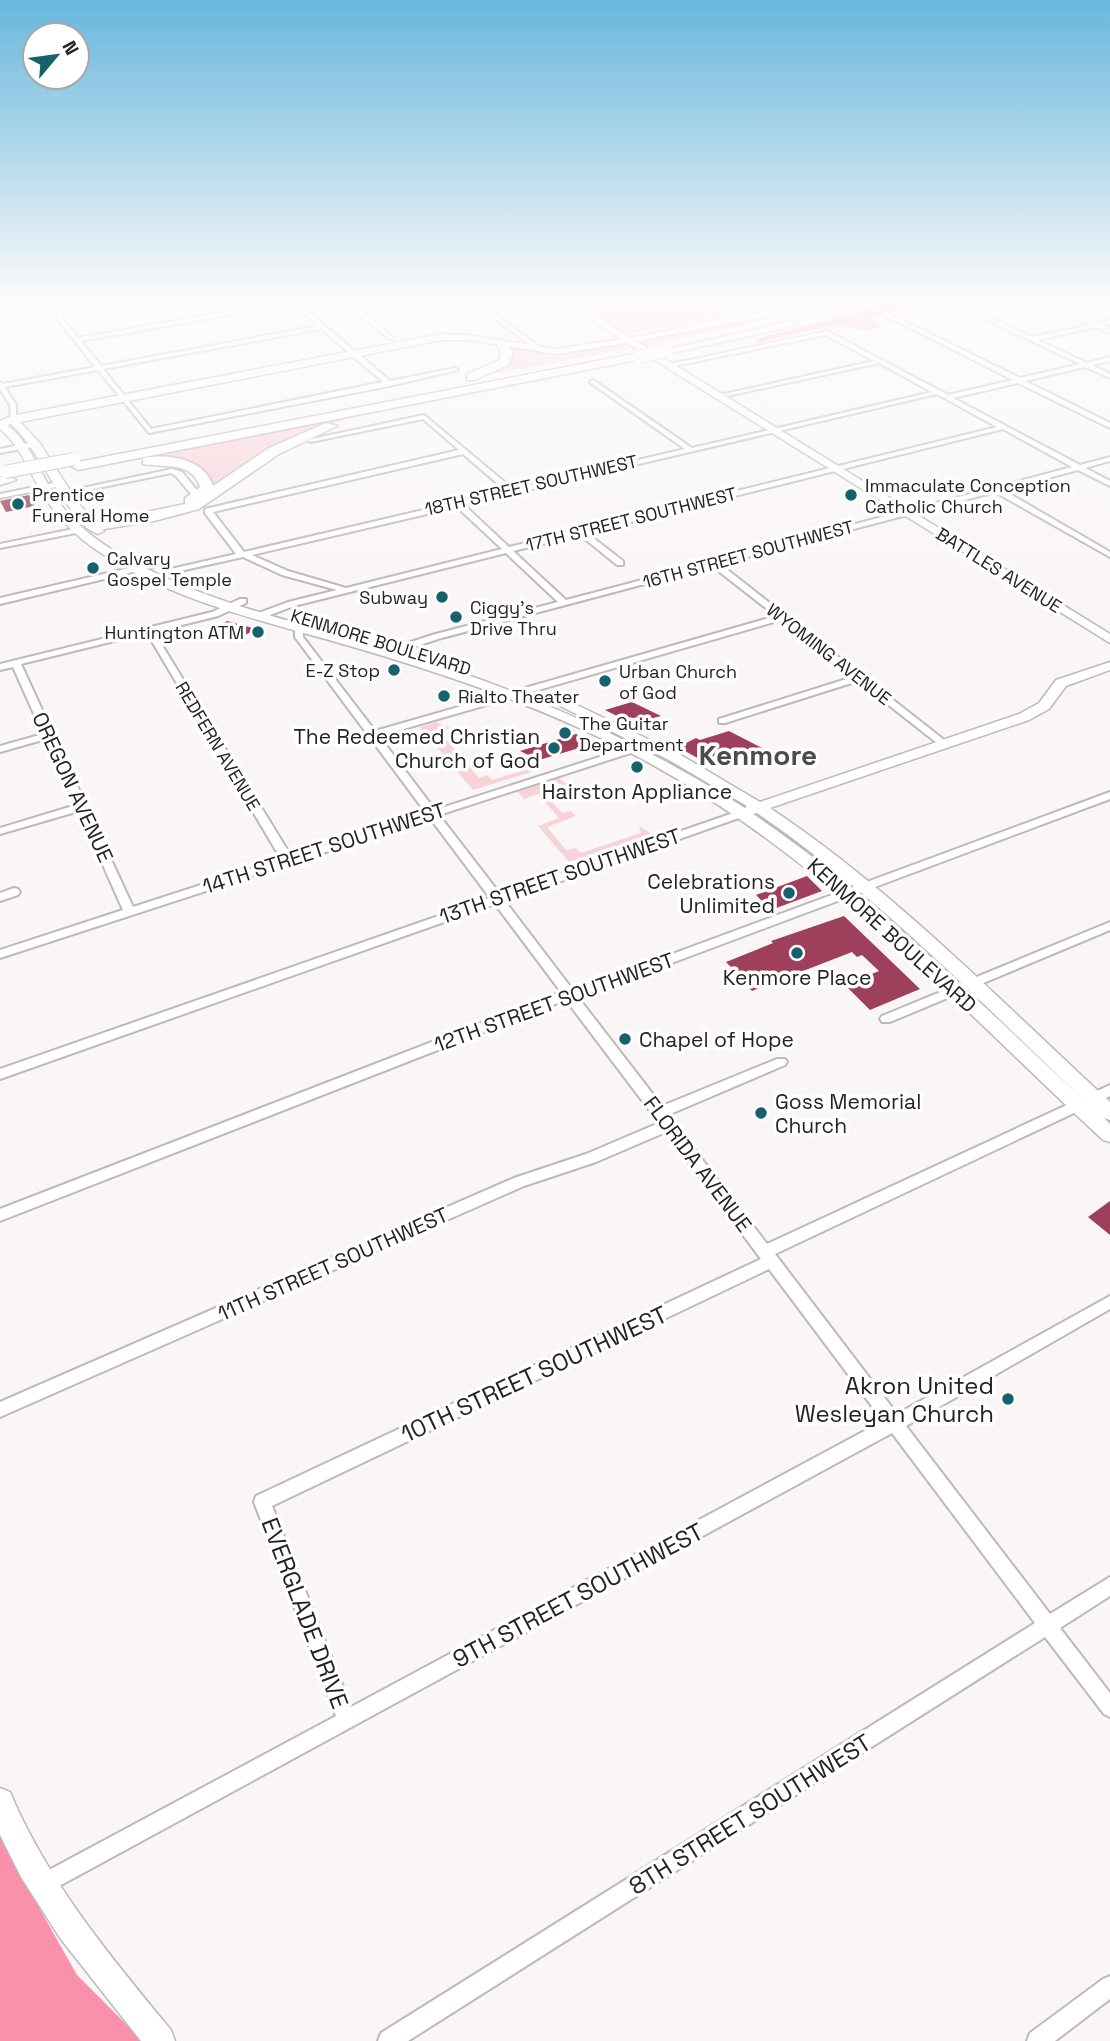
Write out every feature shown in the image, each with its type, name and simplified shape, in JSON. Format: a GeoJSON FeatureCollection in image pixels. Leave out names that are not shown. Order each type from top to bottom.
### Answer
{"type":"FeatureCollection","features":[{"type":"Feature","properties":{"kind":"highway"},"geometry":{"type":"LineString","coordinates":[[4,477],[375,397]]}},
{"type":"Feature","properties":{"kind":"highway"},"geometry":{"type":"LineString","coordinates":[[277,419],[389,397]]}},
{"type":"Feature","properties":{"kind":"highway"},"geometry":{"type":"LineString","coordinates":[[76,462],[424,397]]}},
{"type":"Feature","properties":{"kind":"highway"},"geometry":{"type":"LineString","coordinates":[[85,528],[155,517],[194,506],[274,451],[330,426],[446,397]]}},
{"type":"Feature","properties":{"kind":"highway"},"geometry":{"type":"LineString","coordinates":[[76,462],[167,461],[194,467],[206,478],[206,488],[202,494],[180,506],[85,528]]}},
{"type":"Feature","properties":{"kind":"main road"},"geometry":{"type":"LineString","coordinates":[[0,424],[130,397]]}},
{"type":"Feature","properties":{"kind":"main road","name":"BATTLES AVENUE"},"geometry":{"type":"LineString","coordinates":[[720,397],[1110,639]]}},
{"type":"Feature","properties":{"kind":"main road","name":"KENMORE BOULEVARD"},"geometry":{"type":"LineString","coordinates":[[0,414],[13,420],[34,444],[54,490]]}},
{"type":"Feature","properties":{"kind":"main road","name":"KENMORE BOULEVARD"},"geometry":{"type":"LineString","coordinates":[[0,424],[85,528],[136,569],[171,586],[237,604],[274,610],[387,653],[511,694],[632,749],[743,813],[849,893],[1110,1135]]}},
{"type":"Feature","properties":{"kind":"main road","name":"KENMORE BOULEVARD"},"geometry":{"type":"LineString","coordinates":[[85,528],[165,573],[259,616],[404,646],[529,689],[649,744],[759,807],[867,886],[1110,1113]]}},
{"type":"Feature","properties":{"kind":"main road","name":"13TH STREET SOUTHWEST"},"geometry":{"type":"LineString","coordinates":[[743,813],[1037,711],[1061,683],[1110,666]]}},
{"type":"Feature","properties":{"kind":"main road"},"geometry":{"type":"LineString","coordinates":[[0,1802],[20,1849],[64,1919],[160,2041]]}},
{"type":"Feature","properties":{"kind":"street"},"geometry":{"type":"LineString","coordinates":[[8,397],[13,405],[13,420]]}},
{"type":"Feature","properties":{"kind":"street"},"geometry":{"type":"LineString","coordinates":[[121,399],[149,431],[321,397]]}},
{"type":"Feature","properties":{"kind":"street"},"geometry":{"type":"LineString","coordinates":[[615,397],[689,449]]}},
{"type":"Feature","properties":{"kind":"street","name":"18TH STREET SOUTHWEST"},"geometry":{"type":"LineString","coordinates":[[165,573],[240,553],[916,397]]}},
{"type":"Feature","properties":{"kind":"street"},"geometry":{"type":"LineString","coordinates":[[948,397],[1110,484]]}},
{"type":"Feature","properties":{"kind":"street"},"geometry":{"type":"LineString","coordinates":[[1053,397],[1110,426]]}},
{"type":"Feature","properties":{"kind":"street"},"geometry":{"type":"LineString","coordinates":[[311,440],[424,417],[511,491]]}},
{"type":"Feature","properties":{"kind":"street","name":"17TH STREET SOUTHWEST"},"geometry":{"type":"LineString","coordinates":[[259,616],[346,590],[1004,427]]}},
{"type":"Feature","properties":{"kind":"street"},"geometry":{"type":"LineString","coordinates":[[0,451],[34,444]]}},
{"type":"Feature","properties":{"kind":"street"},"geometry":{"type":"LineString","coordinates":[[346,590],[285,573],[240,553],[209,509],[465,451]]}},
{"type":"Feature","properties":{"kind":"street","name":"16TH STREET SOUTHWEST"},"geometry":{"type":"LineString","coordinates":[[387,653],[404,646],[1110,458]]}},
{"type":"Feature","properties":{"kind":"street"},"geometry":{"type":"LineString","coordinates":[[0,496],[173,471],[193,491]]}},
{"type":"Feature","properties":{"kind":"street"},"geometry":{"type":"LineString","coordinates":[[996,489],[1110,555]]}},
{"type":"Feature","properties":{"kind":"street"},"geometry":{"type":"LineString","coordinates":[[457,503],[564,603]]}},
{"type":"Feature","properties":{"kind":"street"},"geometry":{"type":"LineString","coordinates":[[0,546],[85,528]]}},
{"type":"Feature","properties":{"kind":"street"},"geometry":{"type":"LineString","coordinates":[[581,532],[620,562]]}},
{"type":"Feature","properties":{"kind":"street","name":"WYOMING AVENUE"},"geometry":{"type":"LineString","coordinates":[[713,563],[945,745]]}},
{"type":"Feature","properties":{"kind":"street"},"geometry":{"type":"LineString","coordinates":[[0,601],[151,565]]}},
{"type":"Feature","properties":{"kind":"street"},"geometry":{"type":"LineString","coordinates":[[0,667],[215,614],[237,604]]}},
{"type":"Feature","properties":{"kind":"street"},"geometry":{"type":"LineString","coordinates":[[373,735],[783,617]]}},
{"type":"Feature","properties":{"kind":"street","name":"FLORIDA AVENUE"},"geometry":{"type":"LineString","coordinates":[[306,624],[299,637],[1110,1708]]}},
{"type":"Feature","properties":{"kind":"street","name":"REDFERN AVENUE"},"geometry":{"type":"LineString","coordinates":[[149,630],[288,861]]}},
{"type":"Feature","properties":{"kind":"street","name":"OREGON AVENUE"},"geometry":{"type":"LineString","coordinates":[[16,663],[130,912]]}},
{"type":"Feature","properties":{"kind":"street"},"geometry":{"type":"LineString","coordinates":[[722,721],[859,678]]}},
{"type":"Feature","properties":{"kind":"street"},"geometry":{"type":"LineString","coordinates":[[0,749],[49,735]]}},
{"type":"Feature","properties":{"kind":"street","name":"14TH STREET SOUTHWEST"},"geometry":{"type":"LineString","coordinates":[[0,954],[649,744]]}},
{"type":"Feature","properties":{"kind":"street","name":"12TH STREET SOUTHWEST"},"geometry":{"type":"LineString","coordinates":[[0,1215],[569,994],[609,982],[1110,795]]}},
{"type":"Feature","properties":{"kind":"street"},"geometry":{"type":"LineString","coordinates":[[0,831],[82,807]]}},
{"type":"Feature","properties":{"kind":"street","name":"13TH STREET SOUTHWEST"},"geometry":{"type":"LineString","coordinates":[[0,1074],[743,813]]}},
{"type":"Feature","properties":{"kind":"street"},"geometry":{"type":"LineString","coordinates":[[0,897],[14,892]]}},
{"type":"Feature","properties":{"kind":"street"},"geometry":{"type":"LineString","coordinates":[[887,1019],[1110,926]]}},
{"type":"Feature","properties":{"kind":"street","name":"11TH STREET SOUTHWEST"},"geometry":{"type":"LineString","coordinates":[[0,1410],[519,1182],[591,1158],[781,1062]]}},
{"type":"Feature","properties":{"kind":"street","name":"10TH STREET SOUTHWEST"},"geometry":{"type":"LineString","coordinates":[[296,1486],[1110,1090]]}},
{"type":"Feature","properties":{"kind":"street","name":"9TH STREET SOUTHWEST"},"geometry":{"type":"LineString","coordinates":[[43,1884],[894,1424],[1110,1302]]}},
{"type":"Feature","properties":{"kind":"street","name":"EVERGLADE DRIVE"},"geometry":{"type":"LineString","coordinates":[[296,1486],[262,1502],[346,1720]]}},
{"type":"Feature","properties":{"kind":"street","name":"8TH STREET SOUTHWEST"},"geometry":{"type":"LineString","coordinates":[[389,2041],[1110,1586]]}},
{"type":"Feature","properties":{"kind":"street"},"geometry":{"type":"LineString","coordinates":[[1038,2041],[1110,1986]]}},
{"type":"Feature","properties":{"kind":"shaded area"},"geometry":{"type":"Polygon","coordinates":[[[375,410],[310,431],[208,494],[212,485],[208,476],[197,465],[154,459],[153,454],[375,410]]]}},
{"type":"Feature","properties":{"kind":"shaded area"},"geometry":{"type":"Polygon","coordinates":[[[436,722],[450,728],[440,732],[479,778],[487,775],[492,780],[528,769],[527,763],[541,769],[473,790],[420,727],[436,722]]]}},
{"type":"Feature","properties":{"kind":"shaded area"},"geometry":{"type":"Polygon","coordinates":[[[559,778],[569,786],[564,788],[558,783],[550,786],[554,791],[546,795],[562,813],[571,811],[576,816],[547,827],[566,850],[575,848],[581,853],[641,833],[639,826],[652,834],[569,862],[538,826],[559,818],[538,794],[524,799],[517,791],[559,778]]]}},
{"type":"Feature","properties":{"kind":"shaded area"},"geometry":{"type":"Polygon","coordinates":[[[0,1817],[24,1881],[77,1975],[143,2041],[0,2041],[0,1817]]]}},
{"type":"Feature","properties":{"kind":"building","name":"Prentice Funeral Home"},"geometry":{"type":"Polygon","coordinates":[[[29,495],[35,506],[6,512],[0,501],[29,495]]]}},
{"type":"Feature","properties":{"kind":"building"},"geometry":{"type":"Polygon","coordinates":[[[227,621],[256,629],[240,638],[217,629],[227,621]]]}},
{"type":"Feature","properties":{"kind":"building"},"geometry":{"type":"Polygon","coordinates":[[[632,702],[661,716],[633,724],[605,710],[632,702]]]}},
{"type":"Feature","properties":{"kind":"building"},"geometry":{"type":"Polygon","coordinates":[[[729,731],[766,750],[715,768],[678,747],[696,738],[700,740],[729,731]]]}},
{"type":"Feature","properties":{"kind":"building","name":"The Redeemed Christian Church of God"},"geometry":{"type":"Polygon","coordinates":[[[576,734],[596,743],[539,760],[520,751],[576,734]]]}},
{"type":"Feature","properties":{"kind":"building","name":"Celebrations Unlimited"},"geometry":{"type":"Polygon","coordinates":[[[807,876],[822,891],[771,910],[756,895],[807,876]]]}},
{"type":"Feature","properties":{"kind":"building","name":"Kenmore Place"},"geometry":{"type":"Polygon","coordinates":[[[844,916],[920,989],[870,1010],[845,985],[879,971],[862,955],[857,957],[852,952],[752,991],[740,978],[735,979],[728,971],[733,969],[726,962],[773,943],[771,941],[844,916]]]}},
{"type":"Feature","properties":{"kind":"building"},"geometry":{"type":"Polygon","coordinates":[[[1110,1201],[1110,1235],[1088,1217],[1110,1201]]]}},
{"type":"Feature","properties":{"kind":"place","name":"Immaculate Conception Catholic Church"},"geometry":{"type":"Point","coordinates":[851,495]}},
{"type":"Feature","properties":{"kind":"place","name":"Prentice Funeral Home"},"geometry":{"type":"Point","coordinates":[18,504]}},
{"type":"Feature","properties":{"kind":"place","name":"Calvary Gospel Temple"},"geometry":{"type":"Point","coordinates":[93,568]}},
{"type":"Feature","properties":{"kind":"place","name":"Subway"},"geometry":{"type":"Point","coordinates":[442,597]}},
{"type":"Feature","properties":{"kind":"place","name":"Ciggy's Drive Thru"},"geometry":{"type":"Point","coordinates":[456,617]}},
{"type":"Feature","properties":{"kind":"place","name":"Huntington ATM"},"geometry":{"type":"Point","coordinates":[258,632]}},
{"type":"Feature","properties":{"kind":"place","name":"E-Z Stop"},"geometry":{"type":"Point","coordinates":[394,670]}},
{"type":"Feature","properties":{"kind":"place","name":"Urban Church of God"},"geometry":{"type":"Point","coordinates":[605,681]}},
{"type":"Feature","properties":{"kind":"place","name":"Rialto Theater"},"geometry":{"type":"Point","coordinates":[444,696]}},
{"type":"Feature","properties":{"kind":"place","name":"The Guitar Department"},"geometry":{"type":"Point","coordinates":[565,733]}},
{"type":"Feature","properties":{"kind":"place","name":"The Redeemed Christian Church of God"},"geometry":{"type":"Point","coordinates":[554,748]}},
{"type":"Feature","properties":{"kind":"place","name":"Hairston Appliance"},"geometry":{"type":"Point","coordinates":[637,767]}},
{"type":"Feature","properties":{"kind":"place","name":"Celebrations Unlimited"},"geometry":{"type":"Point","coordinates":[789,893]}},
{"type":"Feature","properties":{"kind":"place","name":"Kenmore Place"},"geometry":{"type":"Point","coordinates":[797,953]}},
{"type":"Feature","properties":{"kind":"place","name":"Chapel of Hope"},"geometry":{"type":"Point","coordinates":[625,1039]}},
{"type":"Feature","properties":{"kind":"place","name":"Goss Memorial Church"},"geometry":{"type":"Point","coordinates":[761,1113]}},
{"type":"Feature","properties":{"kind":"place","name":"Akron United Wesleyan Church"},"geometry":{"type":"Point","coordinates":[1008,1399]}},
{"type":"Feature","properties":{"kind":"district","name":"Kenmore"},"geometry":{"type":"Point","coordinates":[758,755]}}]}
